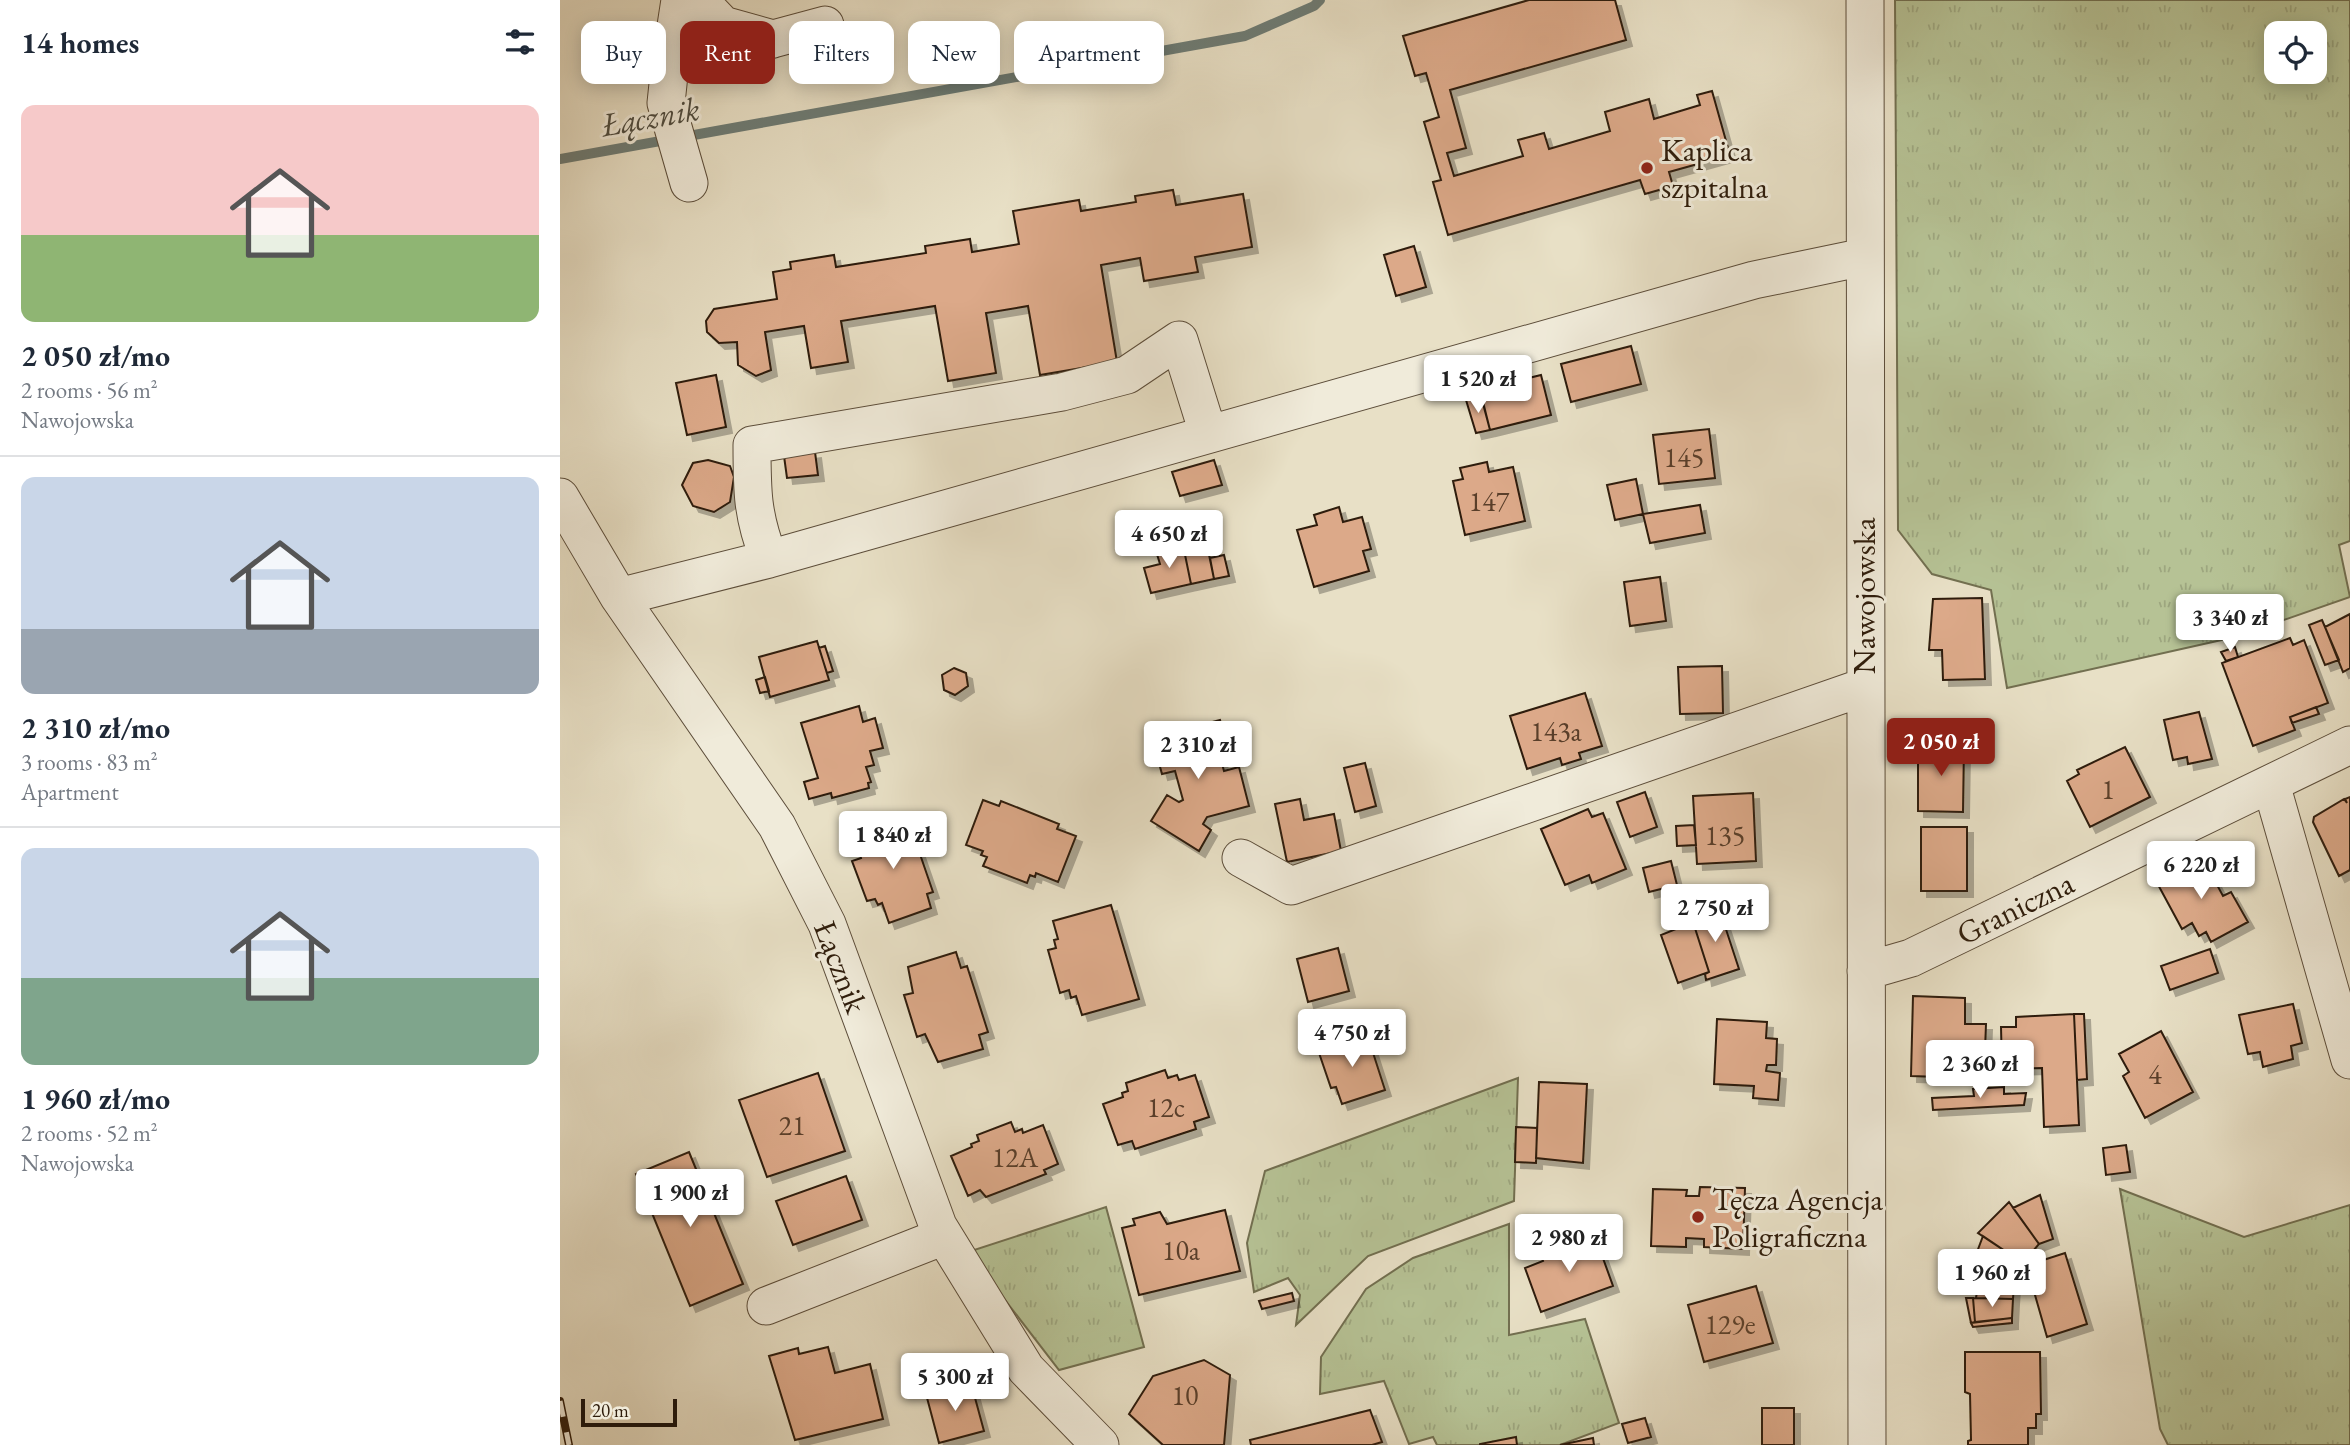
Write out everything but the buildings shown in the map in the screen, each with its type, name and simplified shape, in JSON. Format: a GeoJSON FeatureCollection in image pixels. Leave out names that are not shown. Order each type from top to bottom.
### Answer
{"type":"FeatureCollection","features":[{"type":"Feature","properties":{"kind":"street"},"geometry":{"type":"LineString","coordinates":[[680,0],[666,103],[685,168]]}},
{"type":"Feature","properties":{"kind":"street"},"geometry":{"type":"LineString","coordinates":[[699,0],[719,21]]}},
{"type":"Feature","properties":{"kind":"street","name":"Nawojowska"},"geometry":{"type":"LineString","coordinates":[[1865,0],[1867,1445]]}},
{"type":"Feature","properties":{"kind":"street"},"geometry":{"type":"LineString","coordinates":[[670,65],[680,62]]}},
{"type":"Feature","properties":{"kind":"street"},"geometry":{"type":"LineString","coordinates":[[619,597],[769,559],[1754,280],[1864,257]]}},
{"type":"Feature","properties":{"kind":"street"},"geometry":{"type":"LineString","coordinates":[[769,559],[756,524],[751,500],[752,444],[1062,392],[1127,375],[1179,340],[1208,433]]}},
{"type":"Feature","properties":{"kind":"street","name":"Łącznik"},"geometry":{"type":"LineString","coordinates":[[560,497],[619,597],[777,826],[827,924],[944,1237],[1026,1369],[1100,1445]]}},
{"type":"Feature","properties":{"kind":"street"},"geometry":{"type":"LineString","coordinates":[[1241,858],[1291,886],[1864,687]]}},
{"type":"Feature","properties":{"kind":"street","name":"Graniczna"},"geometry":{"type":"LineString","coordinates":[[1866,971],[1911,958],[2350,745]]}},
{"type":"Feature","properties":{"kind":"street"},"geometry":{"type":"LineString","coordinates":[[2271,785],[2350,1060]]}},
{"type":"Feature","properties":{"kind":"street"},"geometry":{"type":"LineString","coordinates":[[766,1306],[944,1237]]}},
{"type":"Feature","properties":{"kind":"green space"},"geometry":{"type":"Polygon","coordinates":[[[1895,0],[2350,0],[2350,541],[2339,545],[2350,597],[2235,637],[2007,688],[1991,590],[1932,574],[1898,530],[1895,0]]]}},
{"type":"Feature","properties":{"kind":"green space"},"geometry":{"type":"Polygon","coordinates":[[[1518,1078],[1514,1201],[1368,1256],[1296,1325],[1300,1295],[1288,1278],[1254,1292],[1247,1243],[1265,1171],[1518,1078]]]}},
{"type":"Feature","properties":{"kind":"green space"},"geometry":{"type":"Polygon","coordinates":[[[2120,1189],[2244,1237],[2350,1205],[2350,1445],[2168,1445],[2160,1429],[2120,1189]]]}},
{"type":"Feature","properties":{"kind":"green space"},"geometry":{"type":"Polygon","coordinates":[[[1106,1207],[1144,1347],[1059,1370],[968,1252],[1106,1207]]]}},
{"type":"Feature","properties":{"kind":"green space"},"geometry":{"type":"Polygon","coordinates":[[[1509,1224],[1509,1335],[1585,1319],[1619,1423],[1560,1445],[1437,1445],[1433,1437],[1409,1444],[1384,1381],[1320,1394],[1321,1357],[1366,1289],[1413,1258],[1509,1224]]]}},
{"type":"Feature","properties":{"kind":"waterway","name":"Łącznik"},"geometry":{"type":"LineString","coordinates":[[560,159],[1245,36],[1314,6],[1320,0]]}},
{"type":"Feature","properties":{"kind":"railway"},"geometry":{"type":"LineString","coordinates":[[560,1401],[569,1445]]}},
{"type":"Feature","properties":{"kind":"place","name":"Kaplica szpitalna"},"geometry":{"type":"Point","coordinates":[1647,168]}},
{"type":"Feature","properties":{"kind":"place","name":"Tęcza Agencja Poligraficzna"},"geometry":{"type":"Point","coordinates":[1698,1217]}}]}
